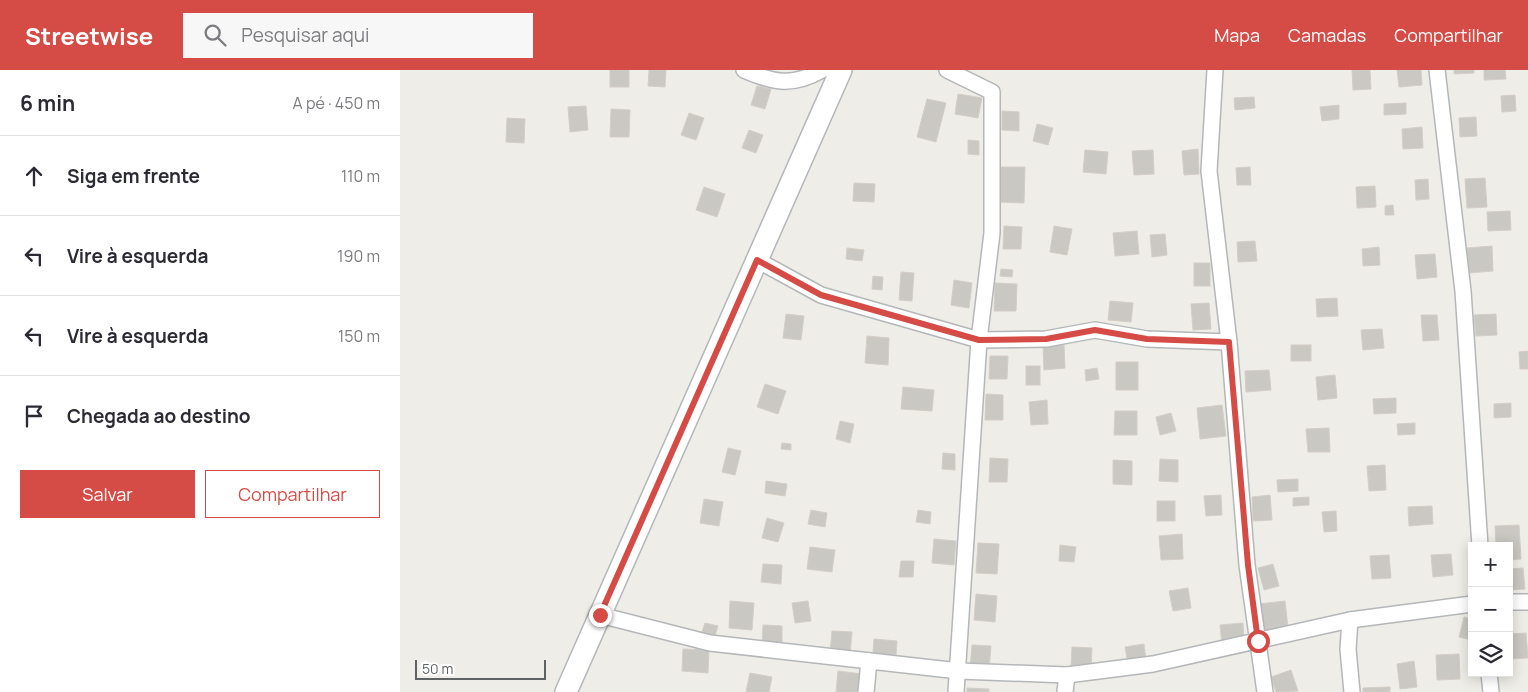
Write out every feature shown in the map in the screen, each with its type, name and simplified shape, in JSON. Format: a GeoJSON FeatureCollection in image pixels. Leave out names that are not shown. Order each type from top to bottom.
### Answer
{"type":"FeatureCollection","features":[{"type":"Feature","properties":{"kind":"main road"},"geometry":{"type":"LineString","coordinates":[[566,692],[841,70]]}},
{"type":"Feature","properties":{"kind":"street"},"geometry":{"type":"LineString","coordinates":[[744,70],[772,81],[803,81],[822,70]]}},
{"type":"Feature","properties":{"kind":"street"},"geometry":{"type":"LineString","coordinates":[[947,70],[992,92],[992,233],[979,340],[959,671],[956,692]]}},
{"type":"Feature","properties":{"kind":"street"},"geometry":{"type":"LineString","coordinates":[[1215,70],[1209,171],[1229,342],[1248,565],[1265,692]]}},
{"type":"Feature","properties":{"kind":"street"},"geometry":{"type":"LineString","coordinates":[[1437,70],[1463,291],[1480,542]]}},
{"type":"Feature","properties":{"kind":"street"},"geometry":{"type":"LineString","coordinates":[[757,260],[821,295],[979,340],[1046,339],[1095,330],[1147,339],[1229,342]]}},
{"type":"Feature","properties":{"kind":"street"},"geometry":{"type":"LineString","coordinates":[[1513,602],[1528,602]]}},
{"type":"Feature","properties":{"kind":"street"},"geometry":{"type":"LineString","coordinates":[[600,615],[710,643],[959,671],[1067,675],[1153,664],[1350,620],[1468,605]]}},
{"type":"Feature","properties":{"kind":"street"},"geometry":{"type":"LineString","coordinates":[[1350,620],[1348,649],[1352,692]]}},
{"type":"Feature","properties":{"kind":"street"},"geometry":{"type":"LineString","coordinates":[[866,692],[869,661]]}},
{"type":"Feature","properties":{"kind":"street"},"geometry":{"type":"LineString","coordinates":[[1065,692],[1067,675]]}},
{"type":"Feature","properties":{"kind":"street"},"geometry":{"type":"LineString","coordinates":[[1489,677],[1490,692]]}},
{"type":"Feature","properties":{"kind":"building"},"geometry":{"type":"Polygon","coordinates":[[[610,70],[629,70],[629,87],[610,87],[610,70]]]}},
{"type":"Feature","properties":{"kind":"building"},"geometry":{"type":"Polygon","coordinates":[[[649,70],[666,70],[665,87],[648,86],[649,70]]]}},
{"type":"Feature","properties":{"kind":"building"},"geometry":{"type":"Polygon","coordinates":[[[1352,70],[1370,70],[1371,89],[1353,90],[1352,70]]]}},
{"type":"Feature","properties":{"kind":"building"},"geometry":{"type":"Polygon","coordinates":[[[1397,70],[1421,70],[1422,85],[1399,87],[1397,70]]]}},
{"type":"Feature","properties":{"kind":"building"},"geometry":{"type":"Polygon","coordinates":[[[1454,70],[1474,70],[1474,73],[1454,74],[1454,70]]]}},
{"type":"Feature","properties":{"kind":"building"},"geometry":{"type":"Polygon","coordinates":[[[1484,70],[1505,70],[1506,79],[1484,80],[1484,70]]]}},
{"type":"Feature","properties":{"kind":"building"},"geometry":{"type":"Polygon","coordinates":[[[757,86],[771,89],[765,109],[751,105],[757,86]]]}},
{"type":"Feature","properties":{"kind":"building"},"geometry":{"type":"Polygon","coordinates":[[[958,94],[982,98],[978,118],[955,114],[958,94]]]}},
{"type":"Feature","properties":{"kind":"building"},"geometry":{"type":"Polygon","coordinates":[[[1515,95],[1516,111],[1502,112],[1501,96],[1515,95]]]}},
{"type":"Feature","properties":{"kind":"building"},"geometry":{"type":"Polygon","coordinates":[[[1254,97],[1255,108],[1235,110],[1234,98],[1254,97]]]}},
{"type":"Feature","properties":{"kind":"building"},"geometry":{"type":"Polygon","coordinates":[[[927,99],[946,103],[936,142],[917,137],[927,99]]]}},
{"type":"Feature","properties":{"kind":"building"},"geometry":{"type":"Polygon","coordinates":[[[1406,103],[1406,114],[1384,115],[1384,104],[1406,103]]]}},
{"type":"Feature","properties":{"kind":"building"},"geometry":{"type":"Polygon","coordinates":[[[1339,105],[1339,119],[1322,121],[1320,107],[1339,105]]]}},
{"type":"Feature","properties":{"kind":"building"},"geometry":{"type":"Polygon","coordinates":[[[586,106],[588,130],[570,132],[568,107],[586,106]]]}},
{"type":"Feature","properties":{"kind":"building"},"geometry":{"type":"Polygon","coordinates":[[[611,109],[630,110],[629,137],[610,137],[611,109]]]}},
{"type":"Feature","properties":{"kind":"building"},"geometry":{"type":"Polygon","coordinates":[[[1002,111],[1019,112],[1019,131],[1002,130],[1002,111]]]}},
{"type":"Feature","properties":{"kind":"building"},"geometry":{"type":"Polygon","coordinates":[[[689,113],[704,118],[696,140],[681,135],[689,113]]]}},
{"type":"Feature","properties":{"kind":"building"},"geometry":{"type":"Polygon","coordinates":[[[1476,117],[1477,136],[1460,137],[1459,118],[1476,117]]]}},
{"type":"Feature","properties":{"kind":"building"},"geometry":{"type":"Polygon","coordinates":[[[507,118],[525,119],[524,143],[506,142],[507,118]]]}},
{"type":"Feature","properties":{"kind":"building"},"geometry":{"type":"Polygon","coordinates":[[[1037,124],[1053,128],[1048,145],[1033,141],[1037,124]]]}},
{"type":"Feature","properties":{"kind":"building"},"geometry":{"type":"Polygon","coordinates":[[[1422,127],[1423,148],[1403,149],[1402,129],[1422,127]]]}},
{"type":"Feature","properties":{"kind":"building"},"geometry":{"type":"Polygon","coordinates":[[[749,130],[763,135],[756,153],[742,148],[749,130]]]}},
{"type":"Feature","properties":{"kind":"building"},"geometry":{"type":"Polygon","coordinates":[[[968,140],[979,141],[979,155],[968,154],[968,140]]]}},
{"type":"Feature","properties":{"kind":"building"},"geometry":{"type":"Polygon","coordinates":[[[1198,149],[1199,174],[1184,175],[1182,151],[1198,149]]]}},
{"type":"Feature","properties":{"kind":"building"},"geometry":{"type":"Polygon","coordinates":[[[1085,150],[1108,152],[1106,174],[1083,172],[1085,150]]]}},
{"type":"Feature","properties":{"kind":"building"},"geometry":{"type":"Polygon","coordinates":[[[1153,150],[1154,174],[1134,175],[1132,151],[1153,150]]]}},
{"type":"Feature","properties":{"kind":"building"},"geometry":{"type":"Polygon","coordinates":[[[999,167],[1025,167],[1024,203],[999,202],[999,167]]]}},
{"type":"Feature","properties":{"kind":"building"},"geometry":{"type":"Polygon","coordinates":[[[1250,167],[1251,185],[1237,185],[1236,168],[1250,167]]]}},
{"type":"Feature","properties":{"kind":"building"},"geometry":{"type":"Polygon","coordinates":[[[1485,178],[1487,207],[1467,208],[1465,179],[1485,178]]]}},
{"type":"Feature","properties":{"kind":"building"},"geometry":{"type":"Polygon","coordinates":[[[1428,179],[1429,199],[1416,200],[1415,180],[1428,179]]]}},
{"type":"Feature","properties":{"kind":"building"},"geometry":{"type":"Polygon","coordinates":[[[854,183],[875,184],[874,202],[853,201],[854,183]]]}},
{"type":"Feature","properties":{"kind":"building"},"geometry":{"type":"Polygon","coordinates":[[[1375,186],[1376,207],[1357,208],[1356,187],[1375,186]]]}},
{"type":"Feature","properties":{"kind":"building"},"geometry":{"type":"Polygon","coordinates":[[[704,187],[725,194],[717,217],[696,210],[704,187]]]}},
{"type":"Feature","properties":{"kind":"building"},"geometry":{"type":"Polygon","coordinates":[[[1393,205],[1394,215],[1385,215],[1385,206],[1393,205]]]}},
{"type":"Feature","properties":{"kind":"building"},"geometry":{"type":"Polygon","coordinates":[[[1510,211],[1511,230],[1488,231],[1487,212],[1510,211]]]}},
{"type":"Feature","properties":{"kind":"building"},"geometry":{"type":"Polygon","coordinates":[[[1004,226],[1022,227],[1021,249],[1003,249],[1004,226]]]}},
{"type":"Feature","properties":{"kind":"building"},"geometry":{"type":"Polygon","coordinates":[[[1054,226],[1072,229],[1067,255],[1050,252],[1054,226]]]}},
{"type":"Feature","properties":{"kind":"building"},"geometry":{"type":"Polygon","coordinates":[[[1137,231],[1139,254],[1115,256],[1113,233],[1137,231]]]}},
{"type":"Feature","properties":{"kind":"building"},"geometry":{"type":"Polygon","coordinates":[[[1165,234],[1167,255],[1152,257],[1150,235],[1165,234]]]}},
{"type":"Feature","properties":{"kind":"building"},"geometry":{"type":"Polygon","coordinates":[[[1255,241],[1257,261],[1238,262],[1237,242],[1255,241]]]}},
{"type":"Feature","properties":{"kind":"building"},"geometry":{"type":"Polygon","coordinates":[[[1492,246],[1493,271],[1469,273],[1467,248],[1492,246]]]}},
{"type":"Feature","properties":{"kind":"building"},"geometry":{"type":"Polygon","coordinates":[[[1379,247],[1380,265],[1363,266],[1362,249],[1379,247]]]}},
{"type":"Feature","properties":{"kind":"building"},"geometry":{"type":"Polygon","coordinates":[[[847,248],[864,250],[862,261],[846,259],[847,248]]]}},
{"type":"Feature","properties":{"kind":"building"},"geometry":{"type":"Polygon","coordinates":[[[1435,254],[1437,277],[1417,279],[1415,255],[1435,254]]]}},
{"type":"Feature","properties":{"kind":"building"},"geometry":{"type":"Polygon","coordinates":[[[1194,263],[1210,263],[1210,286],[1194,286],[1194,263]]]}},
{"type":"Feature","properties":{"kind":"building"},"geometry":{"type":"Polygon","coordinates":[[[1001,269],[1013,270],[1012,277],[1000,276],[1001,269]]]}},
{"type":"Feature","properties":{"kind":"building"},"geometry":{"type":"Polygon","coordinates":[[[901,272],[914,273],[912,301],[899,300],[901,272]]]}},
{"type":"Feature","properties":{"kind":"building"},"geometry":{"type":"Polygon","coordinates":[[[873,276],[883,277],[882,290],[872,289],[873,276]]]}},
{"type":"Feature","properties":{"kind":"building"},"geometry":{"type":"Polygon","coordinates":[[[954,280],[972,283],[969,308],[951,305],[954,280]]]}},
{"type":"Feature","properties":{"kind":"building"},"geometry":{"type":"Polygon","coordinates":[[[995,283],[1017,284],[1016,311],[994,311],[995,283]]]}},
{"type":"Feature","properties":{"kind":"building"},"geometry":{"type":"Polygon","coordinates":[[[1337,298],[1338,316],[1317,317],[1316,299],[1337,298]]]}},
{"type":"Feature","properties":{"kind":"building"},"geometry":{"type":"Polygon","coordinates":[[[1110,301],[1133,303],[1131,322],[1108,320],[1110,301]]]}},
{"type":"Feature","properties":{"kind":"building"},"geometry":{"type":"Polygon","coordinates":[[[1209,303],[1211,329],[1193,330],[1191,304],[1209,303]]]}},
{"type":"Feature","properties":{"kind":"building"},"geometry":{"type":"Polygon","coordinates":[[[786,314],[804,316],[801,340],[783,338],[786,314]]]}},
{"type":"Feature","properties":{"kind":"building"},"geometry":{"type":"Polygon","coordinates":[[[1496,314],[1497,335],[1476,336],[1474,315],[1496,314]]]}},
{"type":"Feature","properties":{"kind":"building"},"geometry":{"type":"Polygon","coordinates":[[[1421,315],[1437,315],[1439,340],[1423,341],[1421,315]]]}},
{"type":"Feature","properties":{"kind":"building"},"geometry":{"type":"Polygon","coordinates":[[[1382,329],[1384,348],[1363,350],[1361,330],[1382,329]]]}},
{"type":"Feature","properties":{"kind":"building"},"geometry":{"type":"Polygon","coordinates":[[[867,336],[889,338],[888,365],[865,363],[867,336]]]}},
{"type":"Feature","properties":{"kind":"building"},"geometry":{"type":"Polygon","coordinates":[[[1064,345],[1065,368],[1044,370],[1043,346],[1064,345]]]}},
{"type":"Feature","properties":{"kind":"building"},"geometry":{"type":"Polygon","coordinates":[[[1291,345],[1311,345],[1311,361],[1291,361],[1291,345]]]}},
{"type":"Feature","properties":{"kind":"building"},"geometry":{"type":"Polygon","coordinates":[[[1528,351],[1528,369],[1520,369],[1519,352],[1528,351]]]}},
{"type":"Feature","properties":{"kind":"building"},"geometry":{"type":"Polygon","coordinates":[[[990,356],[1008,356],[1007,379],[989,379],[990,356]]]}},
{"type":"Feature","properties":{"kind":"building"},"geometry":{"type":"Polygon","coordinates":[[[1116,362],[1138,362],[1138,390],[1116,390],[1116,362]]]}},
{"type":"Feature","properties":{"kind":"building"},"geometry":{"type":"Polygon","coordinates":[[[1026,366],[1040,366],[1040,385],[1026,385],[1026,366]]]}},
{"type":"Feature","properties":{"kind":"building"},"geometry":{"type":"Polygon","coordinates":[[[1097,368],[1099,379],[1086,381],[1085,370],[1097,368]]]}},
{"type":"Feature","properties":{"kind":"building"},"geometry":{"type":"Polygon","coordinates":[[[1269,370],[1271,390],[1246,392],[1245,371],[1269,370]]]}},
{"type":"Feature","properties":{"kind":"building"},"geometry":{"type":"Polygon","coordinates":[[[1335,375],[1337,398],[1318,400],[1316,377],[1335,375]]]}},
{"type":"Feature","properties":{"kind":"building"},"geometry":{"type":"Polygon","coordinates":[[[765,384],[786,391],[778,414],[757,407],[765,384]]]}},
{"type":"Feature","properties":{"kind":"building"},"geometry":{"type":"Polygon","coordinates":[[[903,387],[934,390],[932,411],[901,409],[903,387]]]}},
{"type":"Feature","properties":{"kind":"building"},"geometry":{"type":"Polygon","coordinates":[[[986,394],[1003,395],[1003,420],[985,420],[986,394]]]}},
{"type":"Feature","properties":{"kind":"building"},"geometry":{"type":"Polygon","coordinates":[[[1396,398],[1396,413],[1374,414],[1373,399],[1396,398]]]}},
{"type":"Feature","properties":{"kind":"building"},"geometry":{"type":"Polygon","coordinates":[[[1047,400],[1048,424],[1031,425],[1029,402],[1047,400]]]}},
{"type":"Feature","properties":{"kind":"building"},"geometry":{"type":"Polygon","coordinates":[[[1511,403],[1511,417],[1494,418],[1494,404],[1511,403]]]}},
{"type":"Feature","properties":{"kind":"building"},"geometry":{"type":"Polygon","coordinates":[[[1222,405],[1226,436],[1200,439],[1197,408],[1222,405]]]}},
{"type":"Feature","properties":{"kind":"building"},"geometry":{"type":"Polygon","coordinates":[[[1115,411],[1137,411],[1137,435],[1114,435],[1115,411]]]}},
{"type":"Feature","properties":{"kind":"building"},"geometry":{"type":"Polygon","coordinates":[[[1171,413],[1176,431],[1160,435],[1156,417],[1171,413]]]}},
{"type":"Feature","properties":{"kind":"building"},"geometry":{"type":"Polygon","coordinates":[[[840,421],[854,424],[850,443],[836,439],[840,421]]]}},
{"type":"Feature","properties":{"kind":"building"},"geometry":{"type":"Polygon","coordinates":[[[1415,423],[1415,434],[1398,435],[1397,424],[1415,423]]]}},
{"type":"Feature","properties":{"kind":"building"},"geometry":{"type":"Polygon","coordinates":[[[1329,428],[1330,452],[1308,452],[1306,429],[1329,428]]]}},
{"type":"Feature","properties":{"kind":"building"},"geometry":{"type":"Polygon","coordinates":[[[782,443],[791,444],[791,450],[781,449],[782,443]]]}},
{"type":"Feature","properties":{"kind":"building"},"geometry":{"type":"Polygon","coordinates":[[[728,448],[741,451],[735,475],[722,472],[728,448]]]}},
{"type":"Feature","properties":{"kind":"building"},"geometry":{"type":"Polygon","coordinates":[[[943,453],[955,454],[955,470],[942,469],[943,453]]]}},
{"type":"Feature","properties":{"kind":"building"},"geometry":{"type":"Polygon","coordinates":[[[990,458],[1008,459],[1007,482],[989,482],[990,458]]]}},
{"type":"Feature","properties":{"kind":"building"},"geometry":{"type":"Polygon","coordinates":[[[1160,459],[1178,460],[1178,482],[1159,481],[1160,459]]]}},
{"type":"Feature","properties":{"kind":"building"},"geometry":{"type":"Polygon","coordinates":[[[1113,460],[1132,461],[1132,485],[1113,484],[1113,460]]]}},
{"type":"Feature","properties":{"kind":"building"},"geometry":{"type":"Polygon","coordinates":[[[1385,465],[1386,490],[1369,491],[1367,466],[1385,465]]]}},
{"type":"Feature","properties":{"kind":"building"},"geometry":{"type":"Polygon","coordinates":[[[1298,479],[1298,491],[1278,492],[1277,480],[1298,479]]]}},
{"type":"Feature","properties":{"kind":"building"},"geometry":{"type":"Polygon","coordinates":[[[766,481],[787,484],[785,496],[765,493],[766,481]]]}},
{"type":"Feature","properties":{"kind":"building"},"geometry":{"type":"Polygon","coordinates":[[[1221,495],[1222,515],[1206,516],[1204,496],[1221,495]]]}},
{"type":"Feature","properties":{"kind":"building"},"geometry":{"type":"Polygon","coordinates":[[[1270,495],[1272,520],[1253,521],[1252,497],[1270,495]]]}},
{"type":"Feature","properties":{"kind":"building"},"geometry":{"type":"Polygon","coordinates":[[[1309,497],[1309,505],[1293,506],[1293,498],[1309,497]]]}},
{"type":"Feature","properties":{"kind":"building"},"geometry":{"type":"Polygon","coordinates":[[[704,499],[723,502],[719,526],[700,523],[704,499]]]}},
{"type":"Feature","properties":{"kind":"building"},"geometry":{"type":"Polygon","coordinates":[[[1157,501],[1175,501],[1175,521],[1157,521],[1157,501]]]}},
{"type":"Feature","properties":{"kind":"building"},"geometry":{"type":"Polygon","coordinates":[[[1432,506],[1433,524],[1409,526],[1408,507],[1432,506]]]}},
{"type":"Feature","properties":{"kind":"building"},"geometry":{"type":"Polygon","coordinates":[[[811,510],[827,513],[825,527],[808,524],[811,510]]]}},
{"type":"Feature","properties":{"kind":"building"},"geometry":{"type":"Polygon","coordinates":[[[918,510],[931,512],[930,524],[916,522],[918,510]]]}},
{"type":"Feature","properties":{"kind":"building"},"geometry":{"type":"Polygon","coordinates":[[[1336,511],[1337,531],[1324,532],[1322,512],[1336,511]]]}},
{"type":"Feature","properties":{"kind":"building"},"geometry":{"type":"Polygon","coordinates":[[[767,518],[784,523],[778,542],[762,538],[767,518]]]}},
{"type":"Feature","properties":{"kind":"building"},"geometry":{"type":"Polygon","coordinates":[[[1519,525],[1521,559],[1513,560],[1513,542],[1496,542],[1495,526],[1519,525]]]}},
{"type":"Feature","properties":{"kind":"building"},"geometry":{"type":"Polygon","coordinates":[[[1182,534],[1183,559],[1161,560],[1159,536],[1182,534]]]}},
{"type":"Feature","properties":{"kind":"building"},"geometry":{"type":"Polygon","coordinates":[[[934,539],[956,541],[954,565],[932,563],[934,539]]]}},
{"type":"Feature","properties":{"kind":"building"},"geometry":{"type":"Polygon","coordinates":[[[978,543],[999,544],[997,574],[976,573],[978,543]]]}},
{"type":"Feature","properties":{"kind":"building"},"geometry":{"type":"Polygon","coordinates":[[[1060,545],[1076,547],[1074,562],[1059,561],[1060,545]]]}},
{"type":"Feature","properties":{"kind":"building"},"geometry":{"type":"Polygon","coordinates":[[[810,547],[835,550],[832,572],[807,569],[810,547]]]}},
{"type":"Feature","properties":{"kind":"building"},"geometry":{"type":"Polygon","coordinates":[[[1451,554],[1453,575],[1433,577],[1431,555],[1451,554]]]}},
{"type":"Feature","properties":{"kind":"building"},"geometry":{"type":"Polygon","coordinates":[[[1389,555],[1391,578],[1372,579],[1370,556],[1389,555]]]}},
{"type":"Feature","properties":{"kind":"building"},"geometry":{"type":"Polygon","coordinates":[[[901,561],[914,561],[913,577],[899,577],[901,561]]]}},
{"type":"Feature","properties":{"kind":"building"},"geometry":{"type":"Polygon","coordinates":[[[763,564],[782,565],[781,584],[761,582],[763,564]]]}},
{"type":"Feature","properties":{"kind":"building"},"geometry":{"type":"Polygon","coordinates":[[[1273,564],[1279,586],[1264,590],[1258,568],[1273,564]]]}},
{"type":"Feature","properties":{"kind":"building"},"geometry":{"type":"Polygon","coordinates":[[[1523,568],[1525,589],[1513,590],[1513,569],[1523,568]]]}},
{"type":"Feature","properties":{"kind":"building"},"geometry":{"type":"Polygon","coordinates":[[[1188,588],[1191,608],[1173,611],[1169,591],[1188,588]]]}},
{"type":"Feature","properties":{"kind":"building"},"geometry":{"type":"Polygon","coordinates":[[[976,594],[997,596],[995,622],[974,620],[976,594]]]}},
{"type":"Feature","properties":{"kind":"building"},"geometry":{"type":"Polygon","coordinates":[[[730,601],[754,603],[752,630],[729,628],[730,601]]]}},
{"type":"Feature","properties":{"kind":"building"},"geometry":{"type":"Polygon","coordinates":[[[808,601],[811,621],[795,623],[792,603],[808,601]]]}},
{"type":"Feature","properties":{"kind":"building"},"geometry":{"type":"Polygon","coordinates":[[[1285,601],[1288,628],[1261,631],[1258,604],[1285,601]]]}},
{"type":"Feature","properties":{"kind":"building"},"geometry":{"type":"Polygon","coordinates":[[[1464,617],[1468,618],[1468,639],[1459,637],[1464,617]]]}},
{"type":"Feature","properties":{"kind":"building"},"geometry":{"type":"Polygon","coordinates":[[[705,623],[718,626],[713,642],[700,638],[705,623]]]}},
{"type":"Feature","properties":{"kind":"building"},"geometry":{"type":"Polygon","coordinates":[[[1243,623],[1244,643],[1222,645],[1220,625],[1243,623]]]}},
{"type":"Feature","properties":{"kind":"building"},"geometry":{"type":"Polygon","coordinates":[[[763,625],[782,626],[782,646],[762,645],[763,625]]]}},
{"type":"Feature","properties":{"kind":"building"},"geometry":{"type":"Polygon","coordinates":[[[832,631],[852,632],[850,655],[830,653],[832,631]]]}},
{"type":"Feature","properties":{"kind":"building"},"geometry":{"type":"Polygon","coordinates":[[[1526,633],[1528,658],[1513,659],[1513,634],[1526,633]]]}},
{"type":"Feature","properties":{"kind":"building"},"geometry":{"type":"Polygon","coordinates":[[[874,639],[897,641],[896,655],[873,653],[874,639]]]}},
{"type":"Feature","properties":{"kind":"building"},"geometry":{"type":"Polygon","coordinates":[[[1144,644],[1146,661],[1128,664],[1125,647],[1144,644]]]}},
{"type":"Feature","properties":{"kind":"building"},"geometry":{"type":"Polygon","coordinates":[[[972,645],[991,646],[989,670],[970,669],[972,645]]]}},
{"type":"Feature","properties":{"kind":"building"},"geometry":{"type":"Polygon","coordinates":[[[1072,647],[1092,648],[1091,668],[1071,666],[1072,647]]]}},
{"type":"Feature","properties":{"kind":"building"},"geometry":{"type":"Polygon","coordinates":[[[683,649],[709,650],[708,673],[682,671],[683,649]]]}},
{"type":"Feature","properties":{"kind":"building"},"geometry":{"type":"Polygon","coordinates":[[[1459,654],[1460,679],[1437,680],[1436,655],[1459,654]]]}},
{"type":"Feature","properties":{"kind":"building"},"geometry":{"type":"Polygon","coordinates":[[[1414,661],[1417,687],[1400,689],[1397,664],[1414,661]]]}},
{"type":"Feature","properties":{"kind":"building"},"geometry":{"type":"Polygon","coordinates":[[[1291,670],[1298,691],[1276,692],[1271,677],[1291,670]]]}},
{"type":"Feature","properties":{"kind":"building"},"geometry":{"type":"Polygon","coordinates":[[[838,671],[862,674],[860,692],[836,692],[838,671]]]}},
{"type":"Feature","properties":{"kind":"building"},"geometry":{"type":"Polygon","coordinates":[[[750,673],[772,677],[769,692],[746,692],[750,673]]]}},
{"type":"Feature","properties":{"kind":"building"},"geometry":{"type":"Polygon","coordinates":[[[1390,687],[1390,692],[1363,692],[1363,688],[1390,687]]]}},
{"type":"Feature","properties":{"kind":"building"},"geometry":{"type":"Polygon","coordinates":[[[967,688],[989,689],[989,692],[967,692],[967,688]]]}},
{"type":"Feature","properties":{"kind":"route"},"geometry":{"type":"LineString","coordinates":[[600,615],[757,260],[821,295],[979,340],[1046,339],[1095,330],[1147,339],[1229,342],[1248,565],[1258,641]]}}]}
